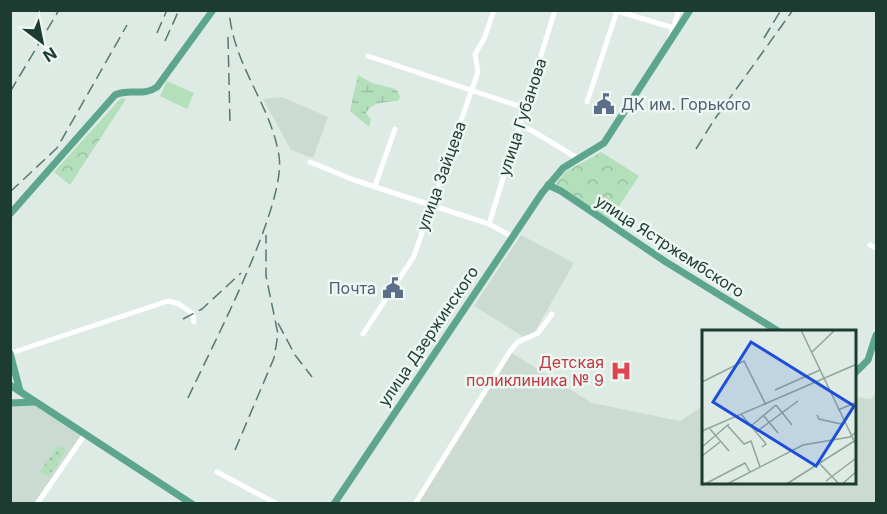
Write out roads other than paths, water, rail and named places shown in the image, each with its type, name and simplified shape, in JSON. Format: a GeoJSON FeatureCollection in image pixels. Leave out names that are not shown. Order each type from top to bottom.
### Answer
{"type":"FeatureCollection","features":[{"type":"Feature","properties":{"kind":"main road"},"geometry":{"type":"LineString","coordinates":[[10,214],[115,95],[127,92],[145,93],[157,87],[213,10]]}},
{"type":"Feature","properties":{"kind":"main road","name":"улица Дзержинского"},"geometry":{"type":"LineString","coordinates":[[334,504],[511,236],[563,168],[604,143],[675,29],[690,10]]}},
{"type":"Feature","properties":{"kind":"main road","name":"улица Ястржембского"},"geometry":{"type":"LineString","coordinates":[[548,185],[561,191],[666,262],[776,330]]}},
{"type":"Feature","properties":{"kind":"main road"},"geometry":{"type":"LineString","coordinates":[[857,370],[868,360],[876,335]]}},
{"type":"Feature","properties":{"kind":"main road"},"geometry":{"type":"LineString","coordinates":[[11,358],[20,392]]}},
{"type":"Feature","properties":{"kind":"main road"},"geometry":{"type":"LineString","coordinates":[[10,386],[192,504]]}},
{"type":"Feature","properties":{"kind":"main road"},"geometry":{"type":"LineString","coordinates":[[10,403],[37,403]]}},
{"type":"Feature","properties":{"kind":"street","name":"улица Зайцева"},"geometry":{"type":"LineString","coordinates":[[363,334],[410,263],[472,92],[479,68],[475,54],[484,39],[494,10]]}},
{"type":"Feature","properties":{"kind":"street","name":"улица Губанова"},"geometry":{"type":"LineString","coordinates":[[489,224],[555,10]]}},
{"type":"Feature","properties":{"kind":"street"},"geometry":{"type":"LineString","coordinates":[[587,102],[617,10],[675,29],[679,10]]}},
{"type":"Feature","properties":{"kind":"street"},"geometry":{"type":"LineString","coordinates":[[368,56],[525,108]]}},
{"type":"Feature","properties":{"kind":"street"},"geometry":{"type":"LineString","coordinates":[[518,126],[566,148],[579,159]]}},
{"type":"Feature","properties":{"kind":"street"},"geometry":{"type":"LineString","coordinates":[[375,186],[395,129]]}},
{"type":"Feature","properties":{"kind":"street"},"geometry":{"type":"LineString","coordinates":[[310,162],[430,206],[489,224],[511,236]]}},
{"type":"Feature","properties":{"kind":"street"},"geometry":{"type":"LineString","coordinates":[[870,245],[876,248]]}},
{"type":"Feature","properties":{"kind":"street"},"geometry":{"type":"LineString","coordinates":[[11,358],[168,301],[178,303],[192,313],[194,322]]}},
{"type":"Feature","properties":{"kind":"street"},"geometry":{"type":"LineString","coordinates":[[415,504],[510,351],[518,342],[538,333],[552,314]]}},
{"type":"Feature","properties":{"kind":"street"},"geometry":{"type":"LineString","coordinates":[[37,504],[85,434]]}},
{"type":"Feature","properties":{"kind":"street"},"geometry":{"type":"LineString","coordinates":[[217,472],[277,504]]}},
{"type":"Feature","properties":{"kind":"railway"},"geometry":{"type":"LineString","coordinates":[[10,92],[59,10]]}},
{"type":"Feature","properties":{"kind":"railway"},"geometry":{"type":"LineString","coordinates":[[157,33],[167,10]]}},
{"type":"Feature","properties":{"kind":"railway"},"geometry":{"type":"LineString","coordinates":[[165,41],[179,10]]}},
{"type":"Feature","properties":{"kind":"railway"},"geometry":{"type":"LineString","coordinates":[[188,398],[260,241],[278,178],[279,156],[275,137],[237,49],[229,10]]}},
{"type":"Feature","properties":{"kind":"railway"},"geometry":{"type":"LineString","coordinates":[[764,38],[781,10]]}},
{"type":"Feature","properties":{"kind":"railway"},"geometry":{"type":"LineString","coordinates":[[696,149],[714,120],[793,10]]}},
{"type":"Feature","properties":{"kind":"railway"},"geometry":{"type":"LineString","coordinates":[[10,192],[57,148],[127,25]]}},
{"type":"Feature","properties":{"kind":"railway"},"geometry":{"type":"LineString","coordinates":[[228,37],[230,124]]}},
{"type":"Feature","properties":{"kind":"railway"},"geometry":{"type":"LineString","coordinates":[[235,450],[274,358],[278,334],[266,276],[266,235]]}},
{"type":"Feature","properties":{"kind":"railway"},"geometry":{"type":"LineString","coordinates":[[183,319],[202,309],[241,273]]}},
{"type":"Feature","properties":{"kind":"railway"},"geometry":{"type":"LineString","coordinates":[[278,323],[295,355],[312,377]]}},
{"type":"Feature","properties":{"kind":"place","name":"ДК им. Горького"},"geometry":{"type":"Point","coordinates":[604,104]}},
{"type":"Feature","properties":{"kind":"place","name":"Почта"},"geometry":{"type":"Point","coordinates":[393,288]}},
{"type":"Feature","properties":{"kind":"place","name":"Детская поликлиника № 9"},"geometry":{"type":"Point","coordinates":[621,371]}}]}
